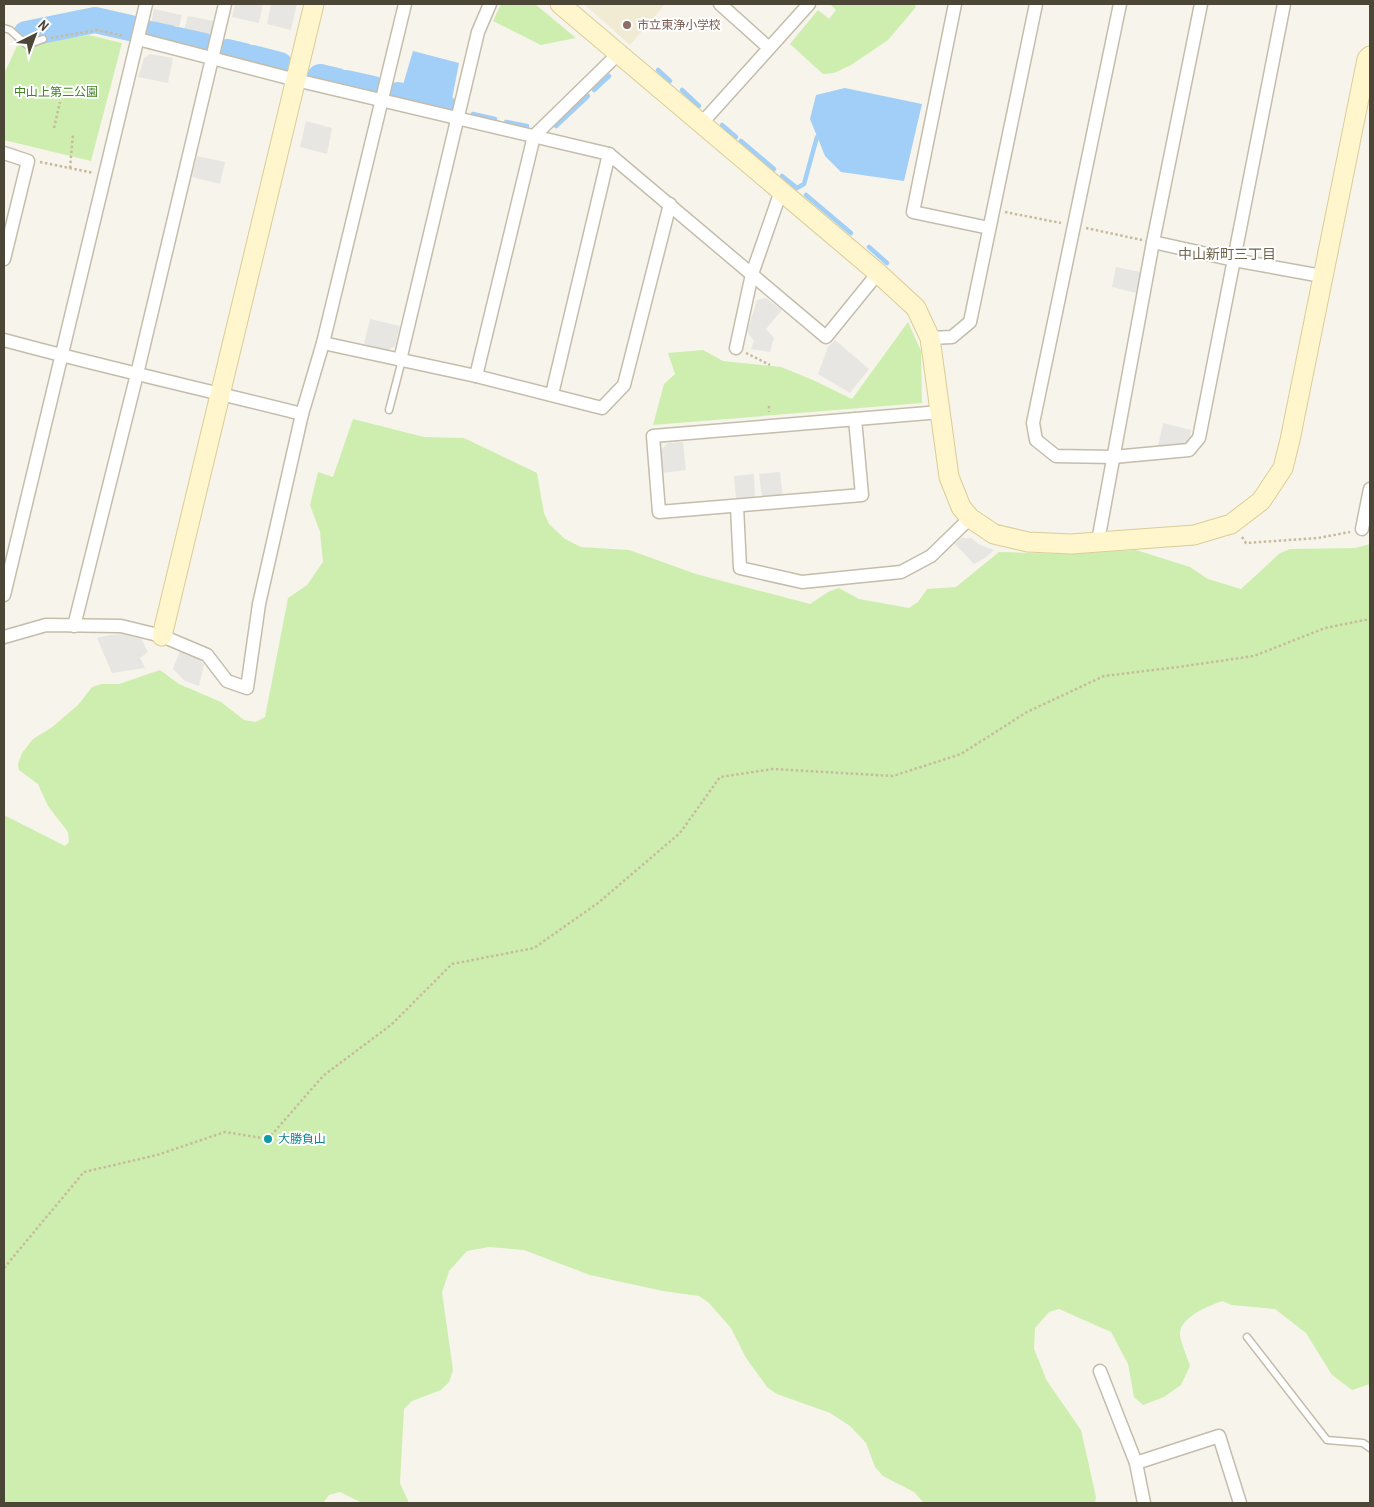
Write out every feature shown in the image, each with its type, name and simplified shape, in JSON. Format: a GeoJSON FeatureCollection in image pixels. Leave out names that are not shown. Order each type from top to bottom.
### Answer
{"type":"FeatureCollection","features":[{"type":"Feature","properties":{"kind":"street"},"geometry":{"type":"LineString","coordinates":[[4,595],[146,4]]}},
{"type":"Feature","properties":{"kind":"street"},"geometry":{"type":"LineString","coordinates":[[74,626],[137,374],[225,4]]}},
{"type":"Feature","properties":{"kind":"street"},"geometry":{"type":"LineString","coordinates":[[162,636],[314,4]]}},
{"type":"Feature","properties":{"kind":"street"},"geometry":{"type":"LineString","coordinates":[[4,637],[46,625],[121,626],[162,636],[206,655],[227,681],[247,688],[259,604],[302,414],[323,343],[405,4]]}},
{"type":"Feature","properties":{"kind":"street"},"geometry":{"type":"LineString","coordinates":[[401,360],[478,32],[490,4]]}},
{"type":"Feature","properties":{"kind":"street"},"geometry":{"type":"LineString","coordinates":[[560,4],[878,273],[916,308],[930,338],[950,477],[961,507],[970,518],[994,534],[1028,542],[1071,544],[1194,536],[1231,524],[1261,501],[1283,468],[1290,440],[1367,59],[1370,56]]}},
{"type":"Feature","properties":{"kind":"street"},"geometry":{"type":"LineString","coordinates":[[720,4],[769,48]]}},
{"type":"Feature","properties":{"kind":"street"},"geometry":{"type":"LineString","coordinates":[[701,124],[809,4]]}},
{"type":"Feature","properties":{"kind":"street"},"geometry":{"type":"LineString","coordinates":[[955,4],[913,212],[989,228]]}},
{"type":"Feature","properties":{"kind":"street"},"geometry":{"type":"LineString","coordinates":[[930,338],[952,337],[970,322],[1036,4]]}},
{"type":"Feature","properties":{"kind":"street"},"geometry":{"type":"LineString","coordinates":[[1120,4],[1033,423],[1036,440],[1056,456],[1113,457],[1189,450],[1199,438],[1284,4]]}},
{"type":"Feature","properties":{"kind":"street"},"geometry":{"type":"LineString","coordinates":[[1098,541],[1153,242],[1201,4]]}},
{"type":"Feature","properties":{"kind":"street"},"geometry":{"type":"LineString","coordinates":[[138,39],[296,80],[608,154],[670,204],[826,337],[878,273]]}},
{"type":"Feature","properties":{"kind":"street"},"geometry":{"type":"LineString","coordinates":[[476,376],[534,136],[618,54]]}},
{"type":"Feature","properties":{"kind":"street"},"geometry":{"type":"LineString","coordinates":[[4,153],[28,161],[4,259]]}},
{"type":"Feature","properties":{"kind":"street"},"geometry":{"type":"LineString","coordinates":[[552,394],[608,154]]}},
{"type":"Feature","properties":{"kind":"street"},"geometry":{"type":"LineString","coordinates":[[736,348],[752,274],[781,191]]}},
{"type":"Feature","properties":{"kind":"street"},"geometry":{"type":"LineString","coordinates":[[323,343],[476,376],[602,408],[624,385],[670,204]]}},
{"type":"Feature","properties":{"kind":"street"},"geometry":{"type":"LineString","coordinates":[[1153,242],[1234,260],[1322,276]]}},
{"type":"Feature","properties":{"kind":"street"},"geometry":{"type":"LineString","coordinates":[[4,340],[61,356],[302,414]]}},
{"type":"Feature","properties":{"kind":"street"},"geometry":{"type":"LineString","coordinates":[[855,419],[862,495],[659,512],[653,436],[855,419],[940,412]]}},
{"type":"Feature","properties":{"kind":"street"},"geometry":{"type":"LineString","coordinates":[[1362,529],[1370,490]]}},
{"type":"Feature","properties":{"kind":"street"},"geometry":{"type":"LineString","coordinates":[[737,506],[740,568],[802,582],[901,572],[931,556],[970,518]]}},
{"type":"Feature","properties":{"kind":"street"},"geometry":{"type":"LineString","coordinates":[[1100,1371],[1136,1463],[1144,1503]]}},
{"type":"Feature","properties":{"kind":"street"},"geometry":{"type":"LineString","coordinates":[[1136,1463],[1219,1436],[1240,1503]]}},
{"type":"Feature","properties":{"kind":"lane"},"geometry":{"type":"LineString","coordinates":[[4,28],[10,30],[27,45],[43,39]]}},
{"type":"Feature","properties":{"kind":"lane"},"geometry":{"type":"LineString","coordinates":[[389,410],[401,360]]}},
{"type":"Feature","properties":{"kind":"lane"},"geometry":{"type":"LineString","coordinates":[[1247,1337],[1326,1440],[1363,1443],[1370,1448]]}},
{"type":"Feature","properties":{"kind":"path"},"geometry":{"type":"LineString","coordinates":[[43,39],[97,30],[138,39]]}},
{"type":"Feature","properties":{"kind":"path"},"geometry":{"type":"LineString","coordinates":[[54,128],[60,102]]}},
{"type":"Feature","properties":{"kind":"path"},"geometry":{"type":"LineString","coordinates":[[70,168],[73,134]]}},
{"type":"Feature","properties":{"kind":"path"},"geometry":{"type":"LineString","coordinates":[[28,161],[105,176]]}},
{"type":"Feature","properties":{"kind":"path"},"geometry":{"type":"LineString","coordinates":[[736,348],[770,366]]}},
{"type":"Feature","properties":{"kind":"path"},"geometry":{"type":"LineString","coordinates":[[1231,524],[1246,543],[1318,538],[1362,529]]}},
{"type":"Feature","properties":{"kind":"path"},"geometry":{"type":"LineString","coordinates":[[4,1268],[84,1172],[156,1155],[225,1132],[268,1139],[322,1076],[391,1025],[452,964],[534,948],[598,903],[680,834],[720,777],[773,769],[893,776],[962,754],[1027,712],[1104,676],[1254,656],[1325,628],[1370,619]]}},
{"type":"Feature","properties":{"kind":"shaded area"},"geometry":{"type":"Polygon","coordinates":[[[235,4],[263,4],[259,23],[232,17],[235,4]]]}},
{"type":"Feature","properties":{"kind":"shaded area"},"geometry":{"type":"Polygon","coordinates":[[[271,4],[297,4],[291,30],[267,24],[271,4]]]}},
{"type":"Feature","properties":{"kind":"shaded area","name":"市立東浄小学校"},"geometry":{"type":"Polygon","coordinates":[[[584,4],[665,4],[630,45],[584,4]]]}},
{"type":"Feature","properties":{"kind":"shaded area"},"geometry":{"type":"Polygon","coordinates":[[[154,9],[182,15],[177,36],[150,29],[154,9]]]}},
{"type":"Feature","properties":{"kind":"shaded area"},"geometry":{"type":"Polygon","coordinates":[[[188,16],[214,21],[208,44],[182,36],[188,16]]]}},
{"type":"Feature","properties":{"kind":"shaded area"},"geometry":{"type":"Polygon","coordinates":[[[150,54],[173,58],[168,83],[138,77],[144,58],[150,54]]]}},
{"type":"Feature","properties":{"kind":"shaded area"},"geometry":{"type":"Polygon","coordinates":[[[306,121],[332,128],[327,154],[300,147],[306,121]]]}},
{"type":"Feature","properties":{"kind":"shaded area"},"geometry":{"type":"Polygon","coordinates":[[[197,156],[225,162],[220,184],[192,177],[197,156]]]}},
{"type":"Feature","properties":{"kind":"shaded area"},"geometry":{"type":"Polygon","coordinates":[[[1116,267],[1141,272],[1136,293],[1112,287],[1116,267]]]}},
{"type":"Feature","properties":{"kind":"shaded area"},"geometry":{"type":"Polygon","coordinates":[[[766,298],[782,310],[766,329],[774,338],[770,352],[751,349],[754,341],[747,332],[757,300],[766,298]]]}},
{"type":"Feature","properties":{"kind":"shaded area"},"geometry":{"type":"Polygon","coordinates":[[[370,319],[400,326],[395,346],[387,351],[364,344],[370,319]]]}},
{"type":"Feature","properties":{"kind":"shaded area"},"geometry":{"type":"Polygon","coordinates":[[[835,340],[869,369],[850,393],[818,374],[828,347],[835,340]]]}},
{"type":"Feature","properties":{"kind":"shaded area"},"geometry":{"type":"Polygon","coordinates":[[[1163,423],[1191,430],[1190,440],[1183,445],[1158,446],[1163,423]]]}},
{"type":"Feature","properties":{"kind":"shaded area"},"geometry":{"type":"Polygon","coordinates":[[[683,442],[686,470],[662,473],[660,451],[668,443],[683,442]]]}},
{"type":"Feature","properties":{"kind":"shaded area"},"geometry":{"type":"Polygon","coordinates":[[[780,472],[783,498],[762,498],[759,474],[780,472]]]}},
{"type":"Feature","properties":{"kind":"shaded area"},"geometry":{"type":"Polygon","coordinates":[[[754,474],[755,499],[736,500],[734,476],[754,474]]]}},
{"type":"Feature","properties":{"kind":"shaded area"},"geometry":{"type":"Polygon","coordinates":[[[961,538],[971,538],[980,545],[994,550],[974,564],[955,544],[961,538]]]}},
{"type":"Feature","properties":{"kind":"shaded area"},"geometry":{"type":"Polygon","coordinates":[[[123,634],[141,639],[148,652],[140,658],[145,668],[112,673],[97,638],[123,634]]]}},
{"type":"Feature","properties":{"kind":"shaded area"},"geometry":{"type":"Polygon","coordinates":[[[180,651],[199,659],[204,665],[199,686],[185,681],[173,669],[180,651]]]}},
{"type":"Feature","properties":{"kind":"green space"},"geometry":{"type":"Polygon","coordinates":[[[501,4],[535,4],[576,38],[541,45],[493,21],[501,4]]]}},
{"type":"Feature","properties":{"kind":"green space"},"geometry":{"type":"Polygon","coordinates":[[[830,4],[914,4],[916,7],[888,40],[851,65],[834,73],[823,74],[790,44],[818,10],[829,19],[836,10],[830,4]]]}},
{"type":"Feature","properties":{"kind":"green space","name":"中山上第二公園"},"geometry":{"type":"Polygon","coordinates":[[[89,35],[122,43],[91,161],[4,140],[4,74],[17,46],[89,35]]]}},
{"type":"Feature","properties":{"kind":"green space"},"geometry":{"type":"Polygon","coordinates":[[[908,322],[921,351],[922,403],[653,425],[664,384],[675,374],[668,353],[703,350],[723,361],[781,367],[852,399],[908,322]]]}},
{"type":"Feature","properties":{"kind":"green space"},"geometry":{"type":"Polygon","coordinates":[[[353,419],[424,437],[464,438],[537,473],[544,513],[549,524],[565,539],[581,547],[629,550],[696,574],[810,604],[828,592],[839,588],[859,599],[909,608],[918,602],[927,589],[956,587],[999,552],[1066,554],[1136,550],[1190,567],[1208,579],[1241,589],[1280,553],[1290,549],[1355,548],[1370,544],[1370,1384],[1352,1390],[1332,1375],[1306,1333],[1275,1309],[1232,1305],[1222,1301],[1196,1313],[1184,1323],[1181,1329],[1180,1335],[1190,1366],[1181,1385],[1164,1397],[1143,1405],[1134,1397],[1128,1364],[1111,1332],[1059,1309],[1049,1312],[1035,1328],[1034,1349],[1047,1381],[1081,1430],[1096,1497],[1095,1503],[924,1503],[914,1492],[883,1476],[875,1467],[866,1443],[850,1426],[830,1413],[777,1394],[767,1387],[746,1358],[731,1328],[708,1302],[699,1296],[663,1291],[590,1275],[524,1250],[489,1247],[467,1251],[449,1271],[442,1292],[453,1370],[449,1382],[441,1390],[412,1401],[404,1409],[400,1483],[409,1503],[362,1503],[340,1492],[329,1495],[323,1503],[4,1503],[4,815],[65,846],[69,842],[68,832],[48,806],[38,784],[19,770],[18,764],[22,753],[33,739],[51,728],[78,705],[92,687],[102,684],[119,684],[160,670],[179,684],[221,702],[244,720],[256,722],[265,717],[288,598],[307,585],[323,562],[320,532],[310,505],[318,472],[333,477],[353,419]]]}},
{"type":"Feature","properties":{"kind":"water"},"geometry":{"type":"Polygon","coordinates":[[[413,51],[459,63],[452,99],[402,88],[413,51]]]}},
{"type":"Feature","properties":{"kind":"water"},"geometry":{"type":"Polygon","coordinates":[[[845,88],[922,104],[904,181],[841,172],[825,156],[810,119],[816,95],[845,88]]]}},
{"type":"Feature","properties":{"kind":"waterway"},"geometry":{"type":"LineString","coordinates":[[26,34],[95,20],[130,28]]}},
{"type":"Feature","properties":{"kind":"waterway"},"geometry":{"type":"LineString","coordinates":[[150,34],[169,38]]}},
{"type":"Feature","properties":{"kind":"waterway"},"geometry":{"type":"LineString","coordinates":[[177,40],[204,46]]}},
{"type":"Feature","properties":{"kind":"waterway"},"geometry":{"type":"LineString","coordinates":[[227,52],[244,56]]}},
{"type":"Feature","properties":{"kind":"waterway"},"geometry":{"type":"LineString","coordinates":[[253,58],[280,65]]}},
{"type":"Feature","properties":{"kind":"waterway"},"geometry":{"type":"LineString","coordinates":[[658,70],[670,81]]}},
{"type":"Feature","properties":{"kind":"waterway"},"geometry":{"type":"LineString","coordinates":[[594,90],[609,76]]}},
{"type":"Feature","properties":{"kind":"waterway"},"geometry":{"type":"LineString","coordinates":[[320,77],[337,81]]}},
{"type":"Feature","properties":{"kind":"waterway"},"geometry":{"type":"LineString","coordinates":[[346,83],[373,89]]}},
{"type":"Feature","properties":{"kind":"waterway"},"geometry":{"type":"LineString","coordinates":[[682,90],[699,106]]}},
{"type":"Feature","properties":{"kind":"waterway"},"geometry":{"type":"LineString","coordinates":[[398,95],[444,107]]}},
{"type":"Feature","properties":{"kind":"waterway"},"geometry":{"type":"LineString","coordinates":[[556,126],[588,96]]}},
{"type":"Feature","properties":{"kind":"waterway"},"geometry":{"type":"LineString","coordinates":[[473,114],[495,119]]}},
{"type":"Feature","properties":{"kind":"waterway"},"geometry":{"type":"LineString","coordinates":[[506,122],[527,126]]}},
{"type":"Feature","properties":{"kind":"waterway"},"geometry":{"type":"LineString","coordinates":[[722,125],[736,137]]}},
{"type":"Feature","properties":{"kind":"waterway"},"geometry":{"type":"LineString","coordinates":[[782,176],[797,188],[804,184],[817,137]]}},
{"type":"Feature","properties":{"kind":"waterway"},"geometry":{"type":"LineString","coordinates":[[741,141],[774,169]]}},
{"type":"Feature","properties":{"kind":"waterway"},"geometry":{"type":"LineString","coordinates":[[806,195],[851,233]]}},
{"type":"Feature","properties":{"kind":"waterway"},"geometry":{"type":"LineString","coordinates":[[869,247],[887,263]]}},
{"type":"Feature","properties":{"kind":"place","name":"市立東浄小学校"},"geometry":{"type":"Point","coordinates":[627,25]}},
{"type":"Feature","properties":{"kind":"place","name":"大勝負山"},"geometry":{"type":"Point","coordinates":[268,1139]}},
{"type":"Feature","properties":{"kind":"district","name":"中山新町三丁目"},"geometry":{"type":"Point","coordinates":[1227,254]}}]}
